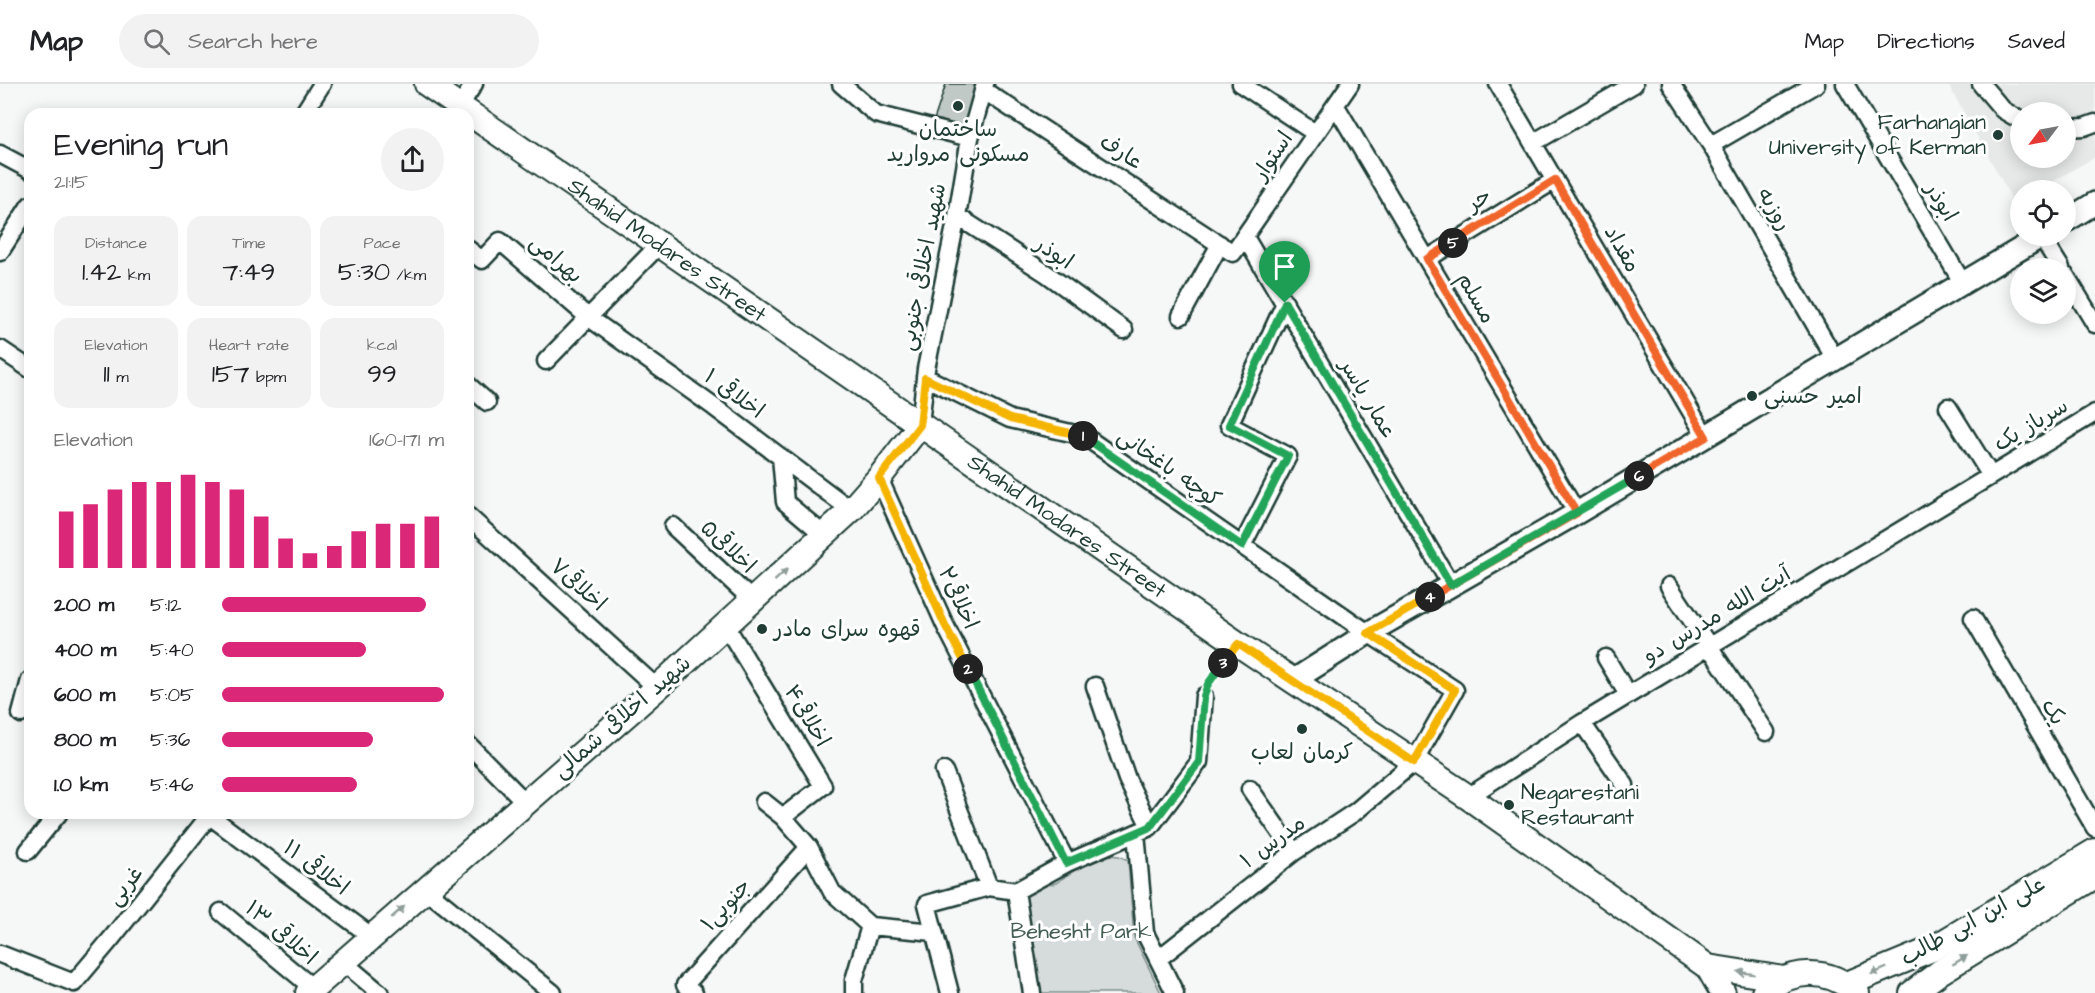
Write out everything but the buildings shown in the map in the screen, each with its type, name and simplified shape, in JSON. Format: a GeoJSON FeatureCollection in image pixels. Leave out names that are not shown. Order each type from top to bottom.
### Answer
{"type":"FeatureCollection","features":[{"type":"Feature","properties":{"kind":"main road","name":"Shahid Modares Street"},"geometry":{"type":"LineString","coordinates":[[427,84],[462,108]]}},
{"type":"Feature","properties":{"kind":"main road","name":"Shahid Modares Street"},"geometry":{"type":"LineString","coordinates":[[474,116],[1238,644],[1468,797],[1708,967]]}},
{"type":"Feature","properties":{"kind":"main road","name":"شهید اخلاقی شمالی"},"geometry":{"type":"LineString","coordinates":[[310,991],[657,688],[753,601],[851,510],[920,425]]}},
{"type":"Feature","properties":{"kind":"main road","name":"علی ابن ابی طالب"},"geometry":{"type":"LineString","coordinates":[[1852,989],[1932,949],[2095,851]]}},
{"type":"Feature","properties":{"kind":"main road","name":"علی ابن ابی طالب"},"geometry":{"type":"LineString","coordinates":[[1912,993],[1940,972],[2095,876]]}},
{"type":"Feature","properties":{"kind":"main road"},"geometry":{"type":"LineString","coordinates":[[1708,967],[1784,979]]}},
{"type":"Feature","properties":{"kind":"main road"},"geometry":{"type":"LineString","coordinates":[[1708,967],[1723,993]]}},
{"type":"Feature","properties":{"kind":"main road"},"geometry":{"type":"LineString","coordinates":[[1764,993],[1784,979],[1809,973],[1835,978],[1852,989]]}},
{"type":"Feature","properties":{"kind":"street"},"geometry":{"type":"LineString","coordinates":[[307,108],[322,84]]}},
{"type":"Feature","properties":{"kind":"street"},"geometry":{"type":"LineString","coordinates":[[459,106],[474,84]]}},
{"type":"Feature","properties":{"kind":"street"},"geometry":{"type":"LineString","coordinates":[[841,84],[876,114],[970,138]]}},
{"type":"Feature","properties":{"kind":"street"},"geometry":{"type":"LineString","coordinates":[[1241,84],[1315,133]]}},
{"type":"Feature","properties":{"kind":"street","name":"استوار"},"geometry":{"type":"LineString","coordinates":[[1181,316],[1226,249],[1245,237],[1350,84]]}},
{"type":"Feature","properties":{"kind":"street","name":"مقداد"},"geometry":{"type":"LineString","coordinates":[[1498,84],[1706,437]]}},
{"type":"Feature","properties":{"kind":"street"},"geometry":{"type":"LineString","coordinates":[[1533,143],[1634,84]]}},
{"type":"Feature","properties":{"kind":"street","name":"روزبه"},"geometry":{"type":"LineString","coordinates":[[1671,84],[1711,145],[1835,359]]}},
{"type":"Feature","properties":{"kind":"street"},"geometry":{"type":"LineString","coordinates":[[1711,145],[1816,84]]}},
{"type":"Feature","properties":{"kind":"street","name":"ابوذر"},"geometry":{"type":"LineString","coordinates":[[1845,84],[1962,282]]}},
{"type":"Feature","properties":{"kind":"street"},"geometry":{"type":"LineString","coordinates":[[1981,84],[2003,110],[2010,114]]}},
{"type":"Feature","properties":{"kind":"street","name":"شهید اخلاقی جنوبی"},"geometry":{"type":"LineString","coordinates":[[920,425],[925,378],[970,138],[984,87]]}},
{"type":"Feature","properties":{"kind":"street","name":"عارف"},"geometry":{"type":"LineString","coordinates":[[984,87],[1226,249]]}},
{"type":"Feature","properties":{"kind":"street","name":"مسلم"},"geometry":{"type":"LineString","coordinates":[[1336,106],[1577,513]]}},
{"type":"Feature","properties":{"kind":"street"},"geometry":{"type":"LineString","coordinates":[[2076,127],[2095,123]]}},
{"type":"Feature","properties":{"kind":"street"},"geometry":{"type":"LineString","coordinates":[[0,154],[24,167]]}},
{"type":"Feature","properties":{"kind":"street","name":"حر"},"geometry":{"type":"LineString","coordinates":[[1427,259],[1555,180]]}},
{"type":"Feature","properties":{"kind":"street"},"geometry":{"type":"LineString","coordinates":[[2076,215],[2095,203]]}},
{"type":"Feature","properties":{"kind":"street"},"geometry":{"type":"LineString","coordinates":[[0,252],[24,214]]}},
{"type":"Feature","properties":{"kind":"street","name":"ابوذر"},"geometry":{"type":"LineString","coordinates":[[957,216],[1047,274],[1124,330]]}},
{"type":"Feature","properties":{"kind":"street","name":"عمار یاسر"},"geometry":{"type":"LineString","coordinates":[[1245,237],[1451,585]]}},
{"type":"Feature","properties":{"kind":"street","name":"بهرامی"},"geometry":{"type":"LineString","coordinates":[[474,254],[482,260],[500,241],[588,317]]}},
{"type":"Feature","properties":{"kind":"street"},"geometry":{"type":"LineString","coordinates":[[546,361],[660,244]]}},
{"type":"Feature","properties":{"kind":"street"},"geometry":{"type":"LineString","coordinates":[[1294,681],[1368,633],[1706,437],[2024,246]]}},
{"type":"Feature","properties":{"kind":"street"},"geometry":{"type":"LineString","coordinates":[[2076,293],[2095,324]]}},
{"type":"Feature","properties":{"kind":"street"},"geometry":{"type":"LineString","coordinates":[[1242,546],[1288,456],[1229,425],[1285,303]]}},
{"type":"Feature","properties":{"kind":"street","name":"اخلاقی ۱"},"geometry":{"type":"LineString","coordinates":[[588,317],[851,510]]}},
{"type":"Feature","properties":{"kind":"street"},"geometry":{"type":"LineString","coordinates":[[0,349],[24,365]]}},
{"type":"Feature","properties":{"kind":"street","name":"کوچه باغخانی"},"geometry":{"type":"LineString","coordinates":[[925,378],[1010,419],[1084,436],[1368,633],[1455,690],[1414,762]]}},
{"type":"Feature","properties":{"kind":"street"},"geometry":{"type":"LineString","coordinates":[[474,390],[487,402]]}},
{"type":"Feature","properties":{"kind":"street"},"geometry":{"type":"LineString","coordinates":[[1947,407],[1991,476]]}},
{"type":"Feature","properties":{"kind":"street","name":"سرباز یک"},"geometry":{"type":"LineString","coordinates":[[1991,476],[2095,413]]}},
{"type":"Feature","properties":{"kind":"street"},"geometry":{"type":"LineString","coordinates":[[781,457],[785,502],[824,535]]}},
{"type":"Feature","properties":{"kind":"street","name":"آیت الله مدرس دو"},"geometry":{"type":"LineString","coordinates":[[1468,797],[1582,723],[1991,476]]}},
{"type":"Feature","properties":{"kind":"street","name":"اخلاقی۲"},"geometry":{"type":"LineString","coordinates":[[879,478],[945,625],[1066,863]]}},
{"type":"Feature","properties":{"kind":"street","name":"اخلاقی۷"},"geometry":{"type":"LineString","coordinates":[[474,521],[657,688]]}},
{"type":"Feature","properties":{"kind":"street","name":"اخلاقی۵"},"geometry":{"type":"LineString","coordinates":[[672,526],[753,601]]}},
{"type":"Feature","properties":{"kind":"street"},"geometry":{"type":"LineString","coordinates":[[1669,586],[1766,732]]}},
{"type":"Feature","properties":{"kind":"street","name":"یک"},"geometry":{"type":"LineString","coordinates":[[1973,618],[2095,828]]}},
{"type":"Feature","properties":{"kind":"street","name":"اخلاقی۴"},"geometry":{"type":"LineString","coordinates":[[726,626],[823,786],[783,817]]}},
{"type":"Feature","properties":{"kind":"street"},"geometry":{"type":"LineString","coordinates":[[1606,658],[1628,695]]}},
{"type":"Feature","properties":{"kind":"street"},"geometry":{"type":"LineString","coordinates":[[1095,686],[1143,830],[1145,933],[1175,993]]}},
{"type":"Feature","properties":{"kind":"street"},"geometry":{"type":"LineString","coordinates":[[950,993],[927,904],[989,887],[1016,891],[1066,863],[1143,830],[1199,762],[1204,696]]}},
{"type":"Feature","properties":{"kind":"street"},"geometry":{"type":"LineString","coordinates":[[21,714],[24,703]]}},
{"type":"Feature","properties":{"kind":"street"},"geometry":{"type":"LineString","coordinates":[[1582,723],[1625,785]]}},
{"type":"Feature","properties":{"kind":"street"},"geometry":{"type":"LineString","coordinates":[[474,750],[525,802]]}},
{"type":"Feature","properties":{"kind":"street","name":"مدرس ۱"},"geometry":{"type":"LineString","coordinates":[[1158,959],[1294,852],[1355,812],[1414,762]]}},
{"type":"Feature","properties":{"kind":"street"},"geometry":{"type":"LineString","coordinates":[[944,771],[989,887]]}},
{"type":"Feature","properties":{"kind":"street"},"geometry":{"type":"LineString","coordinates":[[1250,789],[1294,852]]}},
{"type":"Feature","properties":{"kind":"street"},"geometry":{"type":"LineString","coordinates":[[764,802],[783,817],[809,847],[832,892],[870,926],[934,932]]}},
{"type":"Feature","properties":{"kind":"street"},"geometry":{"type":"LineString","coordinates":[[28,851],[54,819]]}},
{"type":"Feature","properties":{"kind":"street","name":"غربی"},"geometry":{"type":"LineString","coordinates":[[0,954],[74,983],[111,939],[203,819]]}},
{"type":"Feature","properties":{"kind":"street","name":"اخلاقی ۱۱"},"geometry":{"type":"LineString","coordinates":[[214,819],[371,936]]}},
{"type":"Feature","properties":{"kind":"street","name":"جنوبی۱"},"geometry":{"type":"LineString","coordinates":[[693,993],[685,985],[809,847]]}},
{"type":"Feature","properties":{"kind":"street"},"geometry":{"type":"LineString","coordinates":[[425,889],[553,993]]}},
{"type":"Feature","properties":{"kind":"street"},"geometry":{"type":"LineString","coordinates":[[1016,891],[1032,993]]}},
{"type":"Feature","properties":{"kind":"street","name":"اخلاقی ۱۳"},"geometry":{"type":"LineString","coordinates":[[221,912],[310,991]]}},
{"type":"Feature","properties":{"kind":"street"},"geometry":{"type":"LineString","coordinates":[[854,993],[854,980],[870,926]]}},
{"type":"Feature","properties":{"kind":"street"},"geometry":{"type":"LineString","coordinates":[[342,961],[380,993]]}},
{"type":"Feature","properties":{"kind":"path"},"geometry":{"type":"LineString","coordinates":[[1204,696],[1208,684],[1238,644]]}},
{"type":"Feature","properties":{"kind":"shaded area","name":"Farhangian University of Kerman"},"geometry":{"type":"Polygon","coordinates":[[[1948,84],[2095,84],[2095,157],[2055,180],[2010,180],[2010,195],[1948,84]]]}},
{"type":"Feature","properties":{"kind":"green space","name":"Behesht Park"},"geometry":{"type":"Polygon","coordinates":[[[1109,855],[1128,860],[1134,937],[1161,993],[1037,993],[1023,891],[1056,883],[1078,868],[1109,855]]]}},
{"type":"Feature","properties":{"kind":"place","name":"ساختمان مسکونی مروارید"},"geometry":{"type":"Point","coordinates":[958,106]}},
{"type":"Feature","properties":{"kind":"place","name":"Farhangian University of Kerman"},"geometry":{"type":"Point","coordinates":[1998,135]}},
{"type":"Feature","properties":{"kind":"place","name":"امیر حسنی"},"geometry":{"type":"Point","coordinates":[1752,396]}},
{"type":"Feature","properties":{"kind":"place","name":"قهوه سرای مادر"},"geometry":{"type":"Point","coordinates":[762,629]}},
{"type":"Feature","properties":{"kind":"place","name":"کرمان لعاب"},"geometry":{"type":"Point","coordinates":[1302,729]}},
{"type":"Feature","properties":{"kind":"place","name":"Negarestani Restaurant"},"geometry":{"type":"Point","coordinates":[1509,805]}},
{"type":"Feature","properties":{"kind":"route"},"geometry":{"type":"LineString","coordinates":[[1285,303],[1229,425],[1288,456],[1242,546],[1084,436],[1010,419],[925,378],[920,425],[879,478],[945,625],[1066,863],[1150,827],[1199,762],[1204,696],[1208,684],[1238,644],[1414,762],[1455,690],[1368,633],[1577,513],[1427,259],[1555,180],[1706,437],[1577,513],[1451,585],[1285,303]]}}]}
